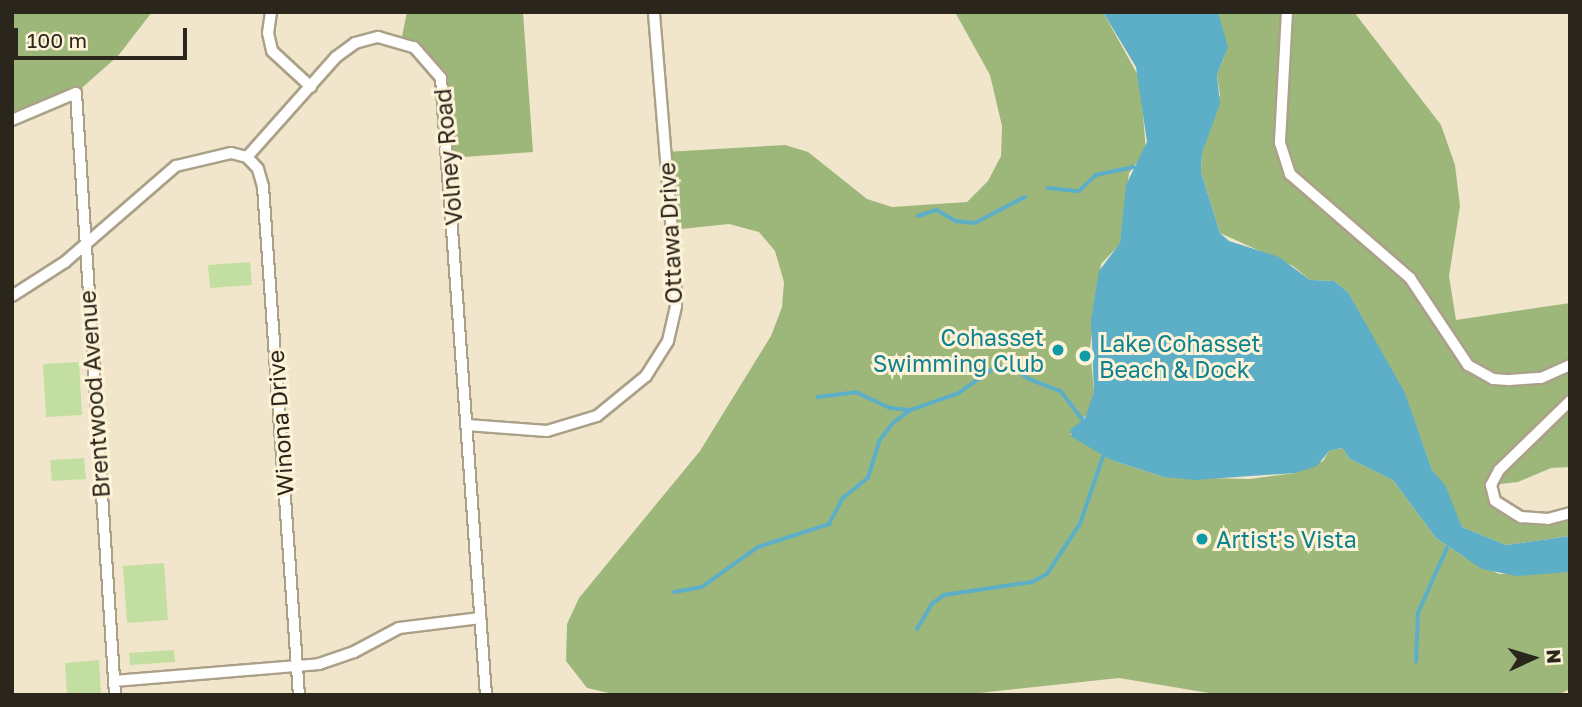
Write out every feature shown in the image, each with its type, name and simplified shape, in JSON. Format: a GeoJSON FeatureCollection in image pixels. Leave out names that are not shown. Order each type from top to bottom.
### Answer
{"type":"FeatureCollection","features":[{"type":"Feature","properties":{"kind":"street"},"geometry":{"type":"LineString","coordinates":[[271,12],[268,33],[272,51],[310,88]]}},
{"type":"Feature","properties":{"kind":"street","name":"Ottawa Drive"},"geometry":{"type":"LineString","coordinates":[[467,425],[547,431],[597,416],[646,376],[666,345],[676,289],[654,12]]}},
{"type":"Feature","properties":{"kind":"street"},"geometry":{"type":"LineString","coordinates":[[1287,12],[1280,143],[1290,174],[1410,278],[1468,365],[1493,379],[1509,380],[1541,377],[1570,365]]}},
{"type":"Feature","properties":{"kind":"street","name":"Volney Road"},"geometry":{"type":"LineString","coordinates":[[247,157],[346,48],[378,37],[414,47],[441,78],[486,695]]}},
{"type":"Feature","properties":{"kind":"street","name":"Brentwood Avenue"},"geometry":{"type":"LineString","coordinates":[[12,120],[76,93],[84,247],[116,695]]}},
{"type":"Feature","properties":{"kind":"street"},"geometry":{"type":"LineString","coordinates":[[12,296],[84,247],[176,166],[224,154],[247,157]]}},
{"type":"Feature","properties":{"kind":"street","name":"Winona Drive"},"geometry":{"type":"LineString","coordinates":[[247,157],[258,169],[263,187],[299,695]]}},
{"type":"Feature","properties":{"kind":"street"},"geometry":{"type":"LineString","coordinates":[[1570,401],[1499,470],[1491,489],[1501,507],[1521,517],[1548,519],[1570,513]]}},
{"type":"Feature","properties":{"kind":"street"},"geometry":{"type":"LineString","coordinates":[[114,681],[331,661],[409,625],[480,618]]}},
{"type":"Feature","properties":{"kind":"green space"},"geometry":{"type":"Polygon","coordinates":[[[12,12],[152,12],[118,56],[76,93],[12,120],[12,12]]]}},
{"type":"Feature","properties":{"kind":"green space"},"geometry":{"type":"Polygon","coordinates":[[[407,12],[523,12],[533,152],[449,158],[441,78],[401,41],[407,12]]]}},
{"type":"Feature","properties":{"kind":"green space"},"geometry":{"type":"Polygon","coordinates":[[[955,12],[1103,12],[1140,79],[1146,151],[1129,173],[1120,244],[1101,264],[1090,348],[1094,392],[1089,412],[1070,434],[1111,460],[1164,477],[1250,479],[1295,473],[1323,461],[1329,451],[1342,448],[1350,459],[1393,480],[1436,538],[1464,557],[1499,574],[1570,572],[1570,689],[1558,695],[1221,695],[1119,678],[961,695],[618,695],[587,688],[566,661],[567,624],[579,598],[700,451],[771,336],[782,307],[784,282],[775,251],[759,232],[729,224],[672,230],[665,152],[785,145],[808,152],[867,199],[892,207],[967,202],[988,181],[1001,156],[1002,126],[990,75],[955,12]]]}},
{"type":"Feature","properties":{"kind":"green space"},"geometry":{"type":"Polygon","coordinates":[[[1218,12],[1354,12],[1441,125],[1455,165],[1460,206],[1449,276],[1456,320],[1570,303],[1570,467],[1551,468],[1518,482],[1491,485],[1491,492],[1521,517],[1570,513],[1570,536],[1506,545],[1462,527],[1432,470],[1406,397],[1348,292],[1334,281],[1310,280],[1293,266],[1220,233],[1201,172],[1202,153],[1220,95],[1217,75],[1225,55],[1218,12]]]}},
{"type":"Feature","properties":{"kind":"green space"},"geometry":{"type":"Polygon","coordinates":[[[250,262],[252,285],[210,288],[208,265],[250,262]]]}},
{"type":"Feature","properties":{"kind":"green space"},"geometry":{"type":"Polygon","coordinates":[[[79,362],[82,415],[46,417],[43,364],[79,362]]]}},
{"type":"Feature","properties":{"kind":"green space"},"geometry":{"type":"Polygon","coordinates":[[[84,458],[86,479],[52,481],[50,460],[84,458]]]}},
{"type":"Feature","properties":{"kind":"green space"},"geometry":{"type":"Polygon","coordinates":[[[164,563],[168,620],[127,623],[123,566],[164,563]]]}},
{"type":"Feature","properties":{"kind":"green space"},"geometry":{"type":"Polygon","coordinates":[[[174,650],[175,662],[130,665],[129,653],[174,650]]]}},
{"type":"Feature","properties":{"kind":"green space"},"geometry":{"type":"Polygon","coordinates":[[[99,660],[101,695],[67,695],[65,663],[99,660]]]}},
{"type":"Feature","properties":{"kind":"water"},"geometry":{"type":"Polygon","coordinates":[[[1103,12],[1218,12],[1228,47],[1217,75],[1220,104],[1202,153],[1201,172],[1220,233],[1229,241],[1279,257],[1310,280],[1334,281],[1348,292],[1405,393],[1432,470],[1445,485],[1462,527],[1506,545],[1570,536],[1570,572],[1517,576],[1482,569],[1436,538],[1393,480],[1350,459],[1342,448],[1329,451],[1317,466],[1295,473],[1195,480],[1164,477],[1111,460],[1072,437],[1070,430],[1085,418],[1094,392],[1091,320],[1099,271],[1120,243],[1126,185],[1147,142],[1136,67],[1103,12]]]}},
{"type":"Feature","properties":{"kind":"waterway"},"geometry":{"type":"LineString","coordinates":[[1048,188],[1079,191],[1096,175],[1133,167]]}},
{"type":"Feature","properties":{"kind":"waterway"},"geometry":{"type":"LineString","coordinates":[[918,216],[937,210],[956,221],[975,223],[1025,197]]}},
{"type":"Feature","properties":{"kind":"waterway"},"geometry":{"type":"LineString","coordinates":[[674,592],[702,587],[758,547],[829,524],[843,498],[868,478],[879,441],[893,423],[911,410],[959,393],[997,366],[1014,368],[1029,379],[1061,391],[1083,420]]}},
{"type":"Feature","properties":{"kind":"waterway"},"geometry":{"type":"LineString","coordinates":[[818,397],[856,392],[891,408],[909,410]]}},
{"type":"Feature","properties":{"kind":"waterway"},"geometry":{"type":"LineString","coordinates":[[917,629],[932,604],[944,595],[1032,582],[1047,574],[1080,524],[1103,457]]}},
{"type":"Feature","properties":{"kind":"waterway"},"geometry":{"type":"LineString","coordinates":[[1416,662],[1418,613],[1447,548]]}},
{"type":"Feature","properties":{"kind":"place","name":"Cohasset Swimming Club"},"geometry":{"type":"Point","coordinates":[1058,350]}},
{"type":"Feature","properties":{"kind":"place","name":"Lake Cohasset Beach & Dock"},"geometry":{"type":"Point","coordinates":[1085,356]}},
{"type":"Feature","properties":{"kind":"place","name":"Artist's Vista"},"geometry":{"type":"Point","coordinates":[1202,539]}}]}
